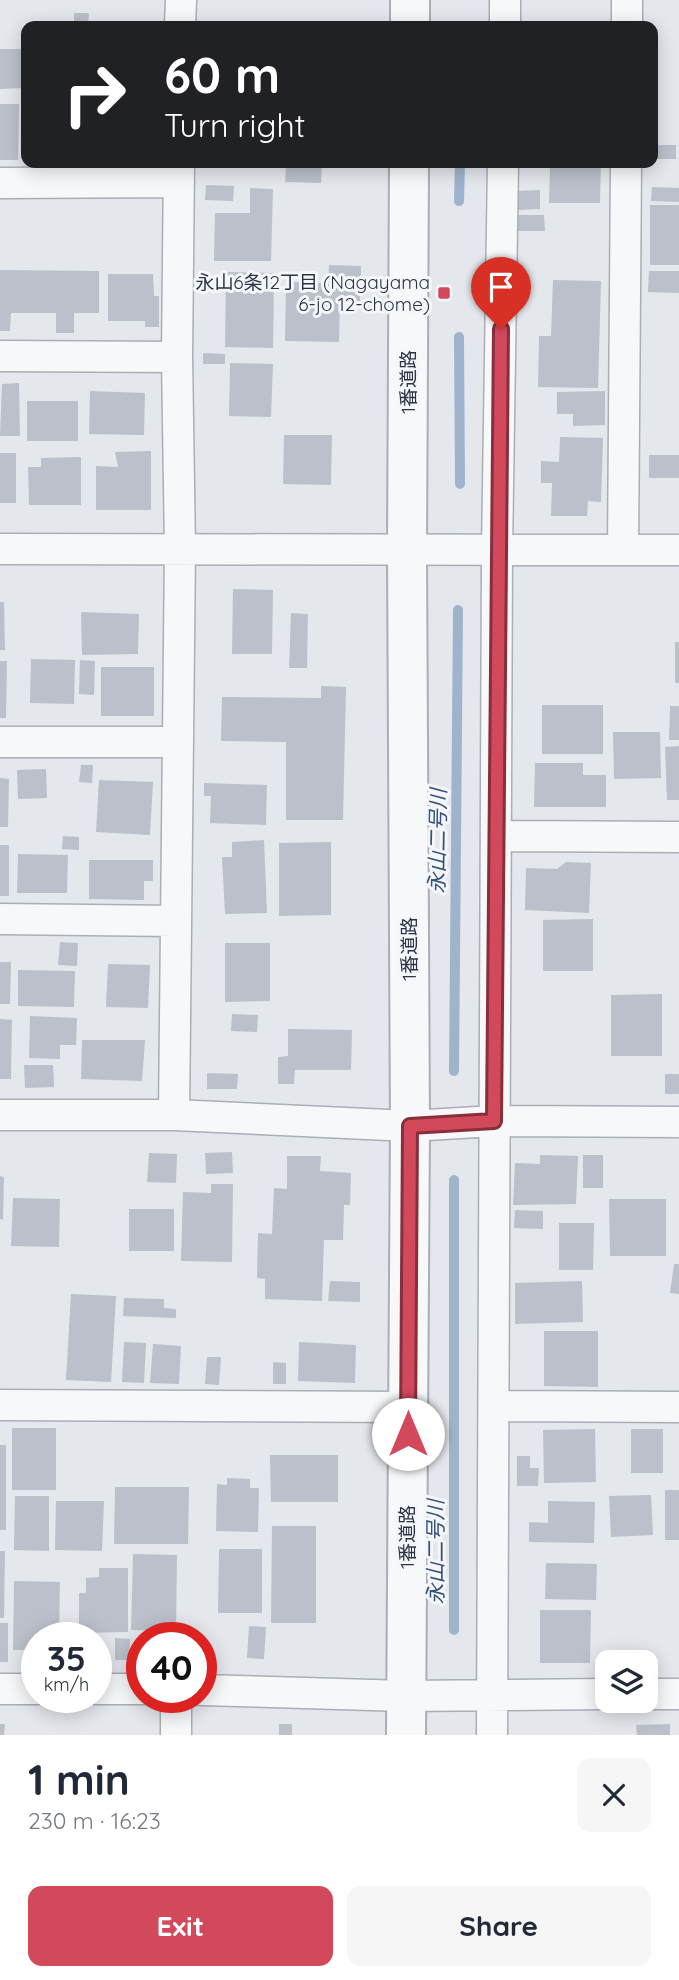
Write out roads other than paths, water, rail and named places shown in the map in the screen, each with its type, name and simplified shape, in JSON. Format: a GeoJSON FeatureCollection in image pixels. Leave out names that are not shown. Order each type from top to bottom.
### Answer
{"type":"FeatureCollection","features":[{"type":"Feature","properties":{"kind":"street"},"geometry":{"type":"LineString","coordinates":[[180,21],[181,0]]}},
{"type":"Feature","properties":{"kind":"street"},"geometry":{"type":"LineString","coordinates":[[410,0],[410,21]]}},
{"type":"Feature","properties":{"kind":"street"},"geometry":{"type":"LineString","coordinates":[[505,21],[506,0]]}},
{"type":"Feature","properties":{"kind":"street"},"geometry":{"type":"LineString","coordinates":[[627,0],[627,21]]}},
{"type":"Feature","properties":{"kind":"street","name":"1番道路"},"geometry":{"type":"LineString","coordinates":[[406,1735],[410,1126],[407,550],[409,168]]}},
{"type":"Feature","properties":{"kind":"street"},"geometry":{"type":"LineString","coordinates":[[492,1735],[494,1121],[503,168]]}},
{"type":"Feature","properties":{"kind":"street"},"geometry":{"type":"LineString","coordinates":[[623,550],[626,168]]}},
{"type":"Feature","properties":{"kind":"street"},"geometry":{"type":"LineString","coordinates":[[0,183],[179,173],[177,357],[180,549],[174,1115]]}},
{"type":"Feature","properties":{"kind":"street"},"geometry":{"type":"LineString","coordinates":[[0,356],[177,357]]}},
{"type":"Feature","properties":{"kind":"street"},"geometry":{"type":"LineString","coordinates":[[0,549],[679,550]]}},
{"type":"Feature","properties":{"kind":"street"},"geometry":{"type":"LineString","coordinates":[[0,742],[178,742]]}},
{"type":"Feature","properties":{"kind":"street"},"geometry":{"type":"LineString","coordinates":[[497,836],[679,837]]}},
{"type":"Feature","properties":{"kind":"street"},"geometry":{"type":"LineString","coordinates":[[0,919],[176,921]]}},
{"type":"Feature","properties":{"kind":"street"},"geometry":{"type":"LineString","coordinates":[[0,1115],[174,1115],[410,1126],[494,1121],[679,1122]]}},
{"type":"Feature","properties":{"kind":"street"},"geometry":{"type":"LineString","coordinates":[[0,1405],[408,1407]]}},
{"type":"Feature","properties":{"kind":"street"},"geometry":{"type":"LineString","coordinates":[[495,1406],[679,1407]]}},
{"type":"Feature","properties":{"kind":"street"},"geometry":{"type":"LineString","coordinates":[[0,1689],[21,1689]]}},
{"type":"Feature","properties":{"kind":"street"},"geometry":{"type":"LineString","coordinates":[[217,1690],[405,1696],[595,1694]]}},
{"type":"Feature","properties":{"kind":"street"},"geometry":{"type":"LineString","coordinates":[[658,1694],[679,1694]]}},
{"type":"Feature","properties":{"kind":"street"},"geometry":{"type":"LineString","coordinates":[[176,1713],[176,1735]]}},
{"type":"Feature","properties":{"kind":"waterway","name":"永山二号川"},"geometry":{"type":"LineString","coordinates":[[459,201],[460,168]]}},
{"type":"Feature","properties":{"kind":"waterway","name":"永山二号川"},"geometry":{"type":"LineString","coordinates":[[459,337],[460,484]]}},
{"type":"Feature","properties":{"kind":"waterway","name":"永山二号川"},"geometry":{"type":"LineString","coordinates":[[454,1071],[458,610]]}},
{"type":"Feature","properties":{"kind":"waterway","name":"永山二号川"},"geometry":{"type":"LineString","coordinates":[[454,1180],[454,1630]]}},
{"type":"Feature","properties":{"kind":"place","name":"永山6条12丁目 (Nagayama 6-jo 12-chome)"},"geometry":{"type":"Point","coordinates":[444,293]}}]}
